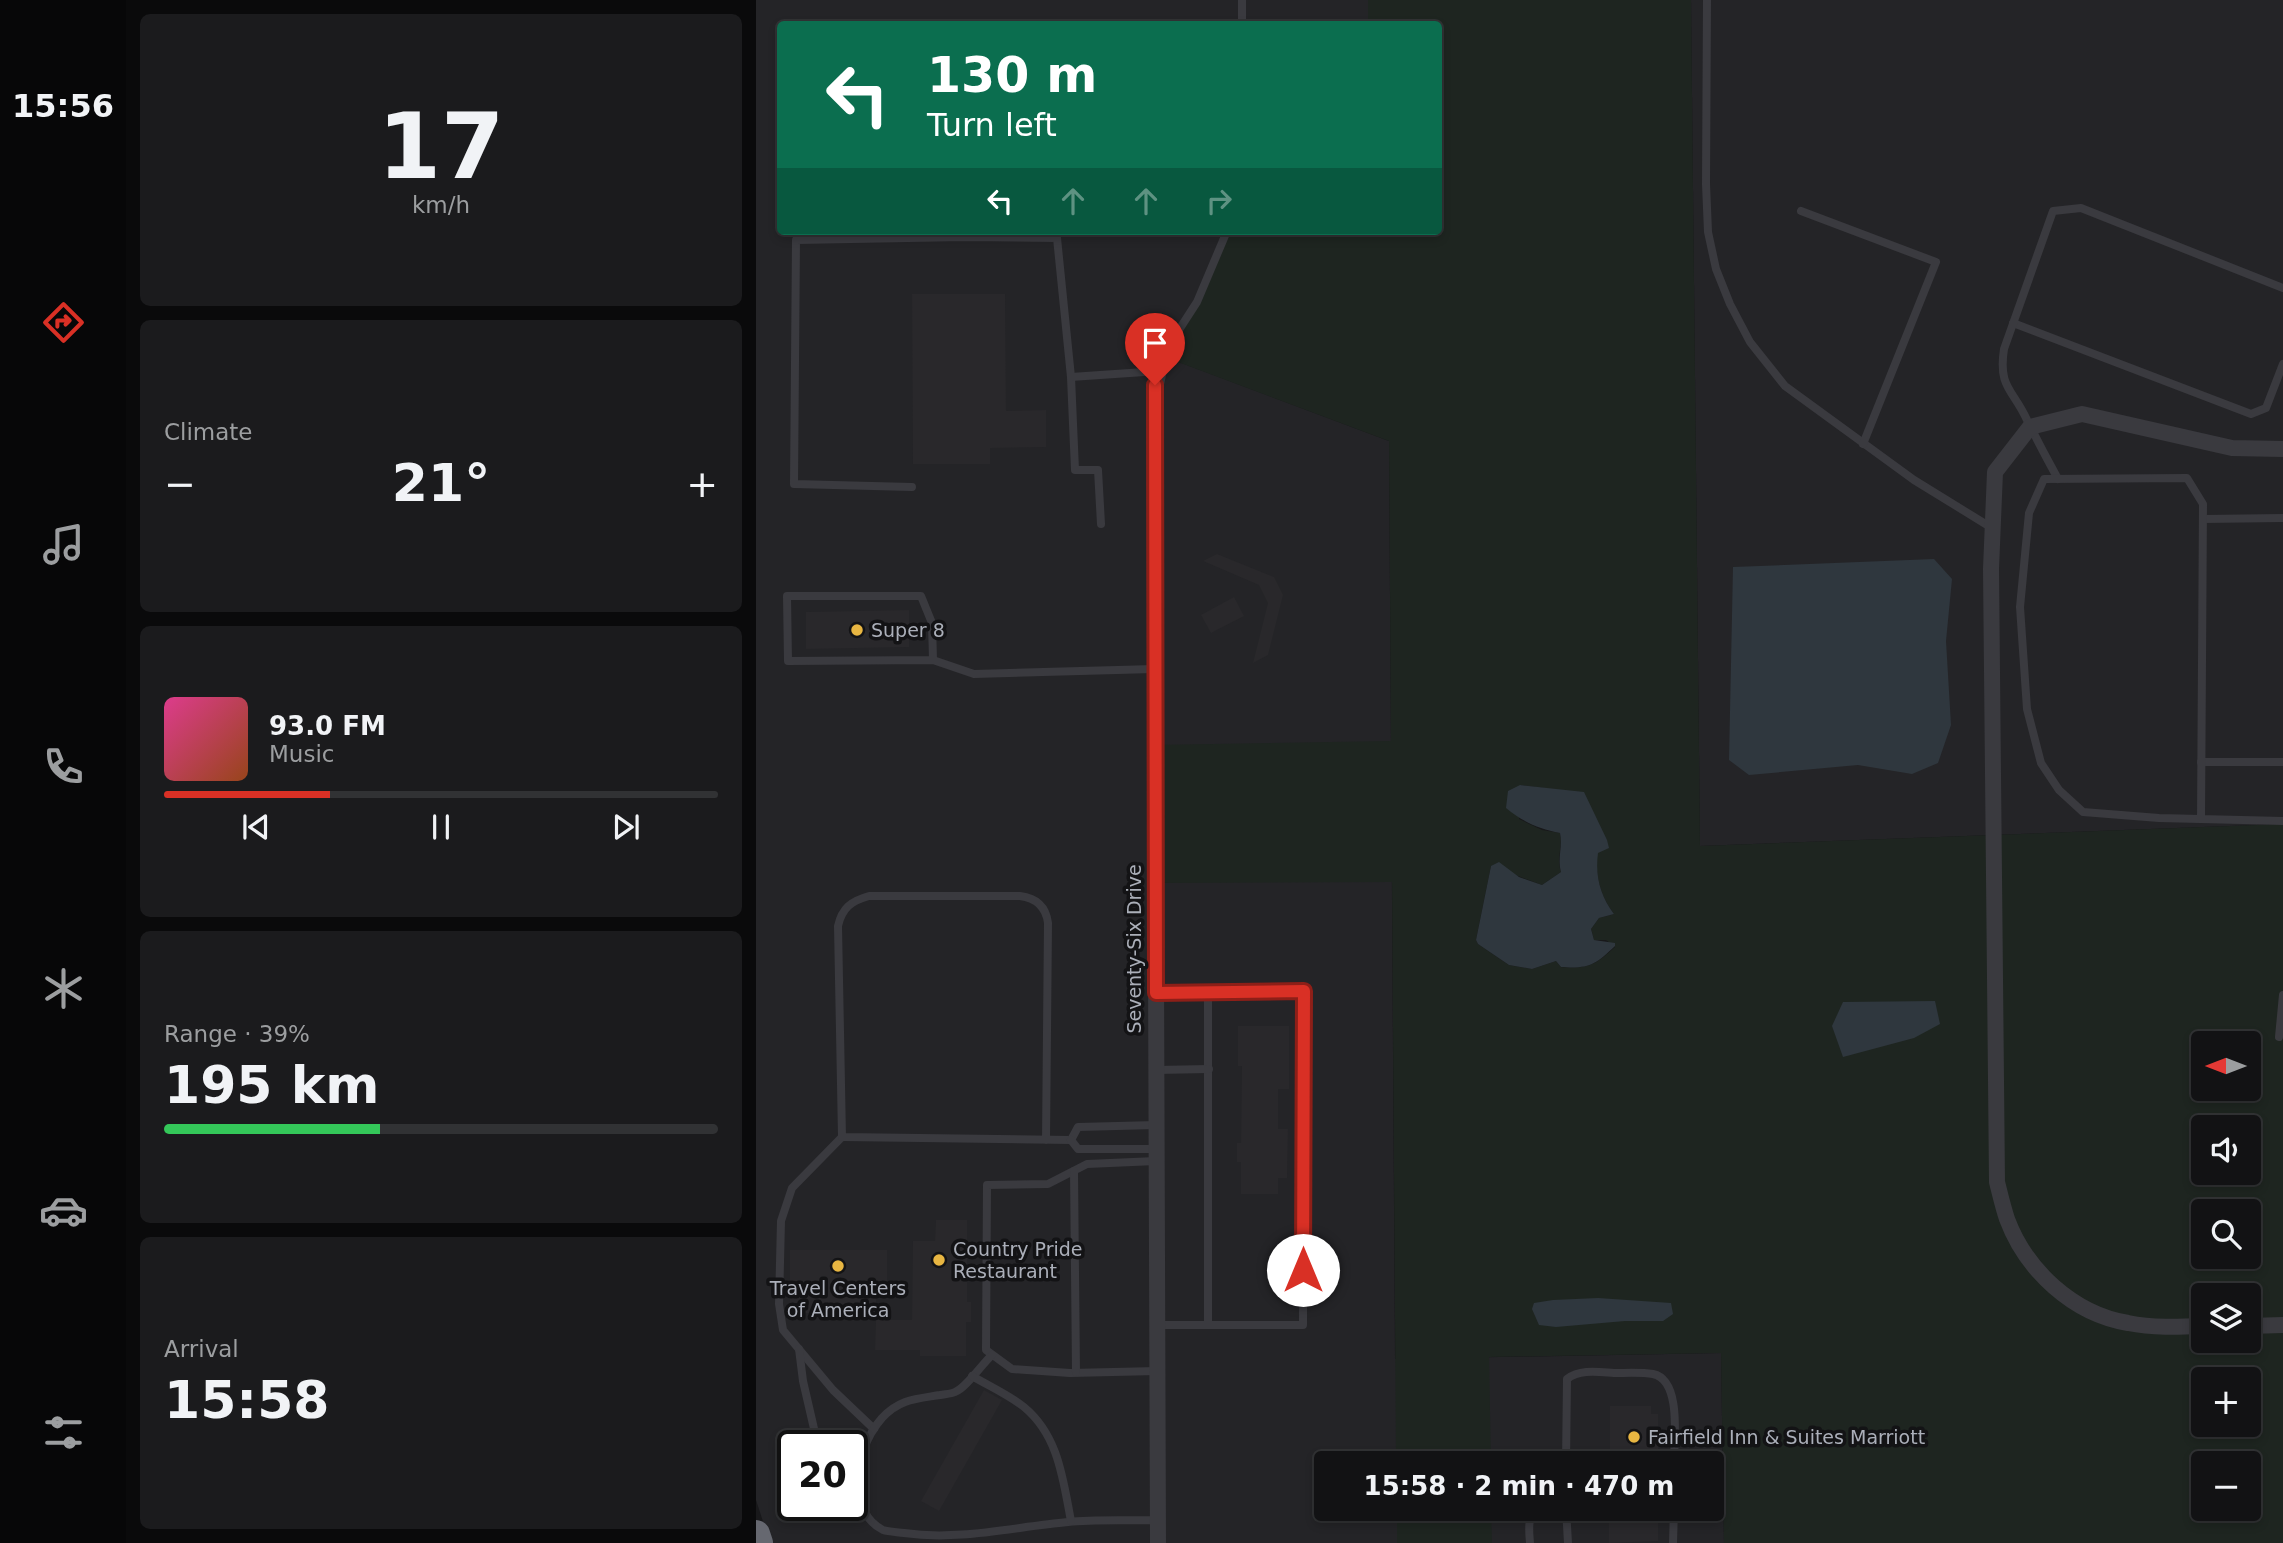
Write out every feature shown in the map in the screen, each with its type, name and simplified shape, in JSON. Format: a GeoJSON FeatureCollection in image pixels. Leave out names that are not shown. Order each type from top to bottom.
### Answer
{"type":"FeatureCollection","features":[{"type":"Feature","properties":{"kind":"highway"},"geometry":{"type":"LineString","coordinates":[[756,1534],[759,1543]]}},
{"type":"Feature","properties":{"kind":"street","name":"Seventy-Six Drive"},"geometry":{"type":"LineString","coordinates":[[1158,1543],[1154,393],[1161,364]]}},
{"type":"Feature","properties":{"kind":"street"},"geometry":{"type":"LineString","coordinates":[[2191,1326],[2153,1327],[2125,1323],[2076,1304],[2056,1290],[2021,1248],[2007,1219],[1997,1182],[1994,472],[2030,428],[2082,414],[2232,447],[2283,449]]}},
{"type":"Feature","properties":{"kind":"street"},"geometry":{"type":"LineString","coordinates":[[2261,1326],[2283,1325]]}},
{"type":"Feature","properties":{"kind":"lane"},"geometry":{"type":"LineString","coordinates":[[1241,0],[1241,21]]}},
{"type":"Feature","properties":{"kind":"lane"},"geometry":{"type":"LineString","coordinates":[[1707,0],[1708,232],[1716,269],[1749,342],[1785,386],[1914,480],[1993,529]]}},
{"type":"Feature","properties":{"kind":"lane"},"geometry":{"type":"LineString","coordinates":[[2058,479],[2004,380],[2001,366],[2004,349],[2053,211],[2081,208],[2283,288]]}},
{"type":"Feature","properties":{"kind":"lane"},"geometry":{"type":"LineString","coordinates":[[1801,211],[1936,262],[1863,444]]}},
{"type":"Feature","properties":{"kind":"lane"},"geometry":{"type":"LineString","coordinates":[[1070,377],[1161,364],[1197,302],[1225,235]]}},
{"type":"Feature","properties":{"kind":"lane"},"geometry":{"type":"LineString","coordinates":[[912,487],[794,484],[796,240],[1057,238],[1076,470],[1098,470],[1101,524]]}},
{"type":"Feature","properties":{"kind":"lane"},"geometry":{"type":"LineString","coordinates":[[2013,323],[2251,414],[2266,408],[2283,364]]}},
{"type":"Feature","properties":{"kind":"lane"},"geometry":{"type":"LineString","coordinates":[[2201,819],[2203,505],[2187,478],[2045,479],[2029,513],[2020,607],[2027,709],[2041,763],[2059,790],[2083,812],[2201,819],[2280,822]]}},
{"type":"Feature","properties":{"kind":"lane"},"geometry":{"type":"LineString","coordinates":[[2203,519],[2283,518]]}},
{"type":"Feature","properties":{"kind":"lane"},"geometry":{"type":"LineString","coordinates":[[933,660],[932,623],[921,596],[787,596],[788,662],[933,660],[974,674],[1154,670]]}},
{"type":"Feature","properties":{"kind":"lane"},"geometry":{"type":"LineString","coordinates":[[2201,762],[2283,762]]}},
{"type":"Feature","properties":{"kind":"lane"},"geometry":{"type":"LineString","coordinates":[[874,1429],[833,1390],[799,1346],[783,1331],[779,1304],[781,1222],[792,1188],[842,1137],[838,926],[842,912],[854,901],[869,896],[1020,895],[1028,897],[1047,913],[1046,1140]]}},
{"type":"Feature","properties":{"kind":"lane"},"geometry":{"type":"LineString","coordinates":[[1156,993],[1304,991],[1303,1325],[1156,1325]]}},
{"type":"Feature","properties":{"kind":"lane"},"geometry":{"type":"LineString","coordinates":[[1208,992],[1208,1325]]}},
{"type":"Feature","properties":{"kind":"lane"},"geometry":{"type":"LineString","coordinates":[[2279,1037],[2283,995]]}},
{"type":"Feature","properties":{"kind":"lane"},"geometry":{"type":"LineString","coordinates":[[1156,1070],[1209,1069]]}},
{"type":"Feature","properties":{"kind":"lane"},"geometry":{"type":"LineString","coordinates":[[1071,1140],[1078,1127],[1156,1125]]}},
{"type":"Feature","properties":{"kind":"lane"},"geometry":{"type":"LineString","coordinates":[[842,1137],[1071,1140]]}},
{"type":"Feature","properties":{"kind":"lane"},"geometry":{"type":"LineString","coordinates":[[1071,1140],[1078,1149],[1156,1155]]}},
{"type":"Feature","properties":{"kind":"lane"},"geometry":{"type":"LineString","coordinates":[[1156,1155],[1087,1164],[1048,1184],[987,1185],[986,1350],[1013,1369],[1076,1372],[1157,1371]]}},
{"type":"Feature","properties":{"kind":"lane"},"geometry":{"type":"LineString","coordinates":[[1074,1171],[1076,1372]]}},
{"type":"Feature","properties":{"kind":"lane"},"geometry":{"type":"LineString","coordinates":[[799,1346],[803,1381],[814,1430]]}},
{"type":"Feature","properties":{"kind":"lane"},"geometry":{"type":"LineString","coordinates":[[868,1442],[874,1429],[898,1403],[954,1393],[965,1386],[992,1355]]}},
{"type":"Feature","properties":{"kind":"lane"},"geometry":{"type":"LineString","coordinates":[[1566,1451],[1567,1379],[1575,1373],[1654,1374],[1664,1380],[1674,1396],[1674,1451]]}},
{"type":"Feature","properties":{"kind":"lane"},"geometry":{"type":"LineString","coordinates":[[972,1376],[1023,1406],[1039,1422],[1058,1454],[1071,1521]]}},
{"type":"Feature","properties":{"kind":"lane"},"geometry":{"type":"LineString","coordinates":[[868,1517],[884,1530],[933,1537],[964,1536],[997,1529],[1071,1521],[1158,1520]]}},
{"type":"Feature","properties":{"kind":"lane"},"geometry":{"type":"LineString","coordinates":[[1530,1521],[1530,1543]]}},
{"type":"Feature","properties":{"kind":"lane"},"geometry":{"type":"LineString","coordinates":[[1567,1521],[1568,1543]]}},
{"type":"Feature","properties":{"kind":"lane"},"geometry":{"type":"LineString","coordinates":[[1673,1543],[1674,1521]]}},
{"type":"Feature","properties":{"kind":"shaded area"},"geometry":{"type":"Polygon","coordinates":[[[756,0],[1368,0],[1368,21],[777,21],[777,235],[1226,235],[1215,264],[1163,356],[1389,441],[1395,1359],[1721,1353],[1723,1451],[1314,1451],[1314,1521],[1724,1521],[1724,1543],[770,1543],[756,1500],[756,0]]]}},
{"type":"Feature","properties":{"kind":"shaded area"},"geometry":{"type":"Polygon","coordinates":[[[1368,0],[1691,0],[1700,846],[2283,824],[2283,1543],[1724,1543],[1721,1353],[1489,1357],[1491,1451],[1396,1451],[1392,882],[1155,883],[1154,745],[1391,741],[1389,441],[1162,356],[1197,302],[1225,235],[1442,235],[1442,21],[1368,21],[1368,0]],[[1521,785],[1519,819],[1542,830],[1560,833],[1561,872],[1542,885],[1491,866],[1476,940],[1509,965],[1532,969],[1556,961],[1561,967],[1585,966],[1597,962],[1615,947],[1606,940],[1594,940],[1591,929],[1599,918],[1614,914],[1599,885],[1597,853],[1544,788],[1521,785]]]}},
{"type":"Feature","properties":{"kind":"shaded area"},"geometry":{"type":"Polygon","coordinates":[[[1691,0],[2283,0],[2283,824],[1700,846],[1691,0]]]}},
{"type":"Feature","properties":{"kind":"shaded area"},"geometry":{"type":"Polygon","coordinates":[[[1934,559],[1952,579],[1946,641],[1951,725],[1938,763],[1912,774],[1858,765],[1749,775],[1729,760],[1733,567],[1934,559]]]}},
{"type":"Feature","properties":{"kind":"shaded area"},"geometry":{"type":"Polygon","coordinates":[[[1520,785],[1584,792],[1607,840],[1609,848],[1598,853],[1597,870],[1605,900],[1614,914],[1599,918],[1591,929],[1594,940],[1615,943],[1615,946],[1591,964],[1561,967],[1556,961],[1532,969],[1509,965],[1476,940],[1491,866],[1499,862],[1519,877],[1542,885],[1561,872],[1560,833],[1532,824],[1506,808],[1508,791],[1520,785]]]}},
{"type":"Feature","properties":{"kind":"shaded area"},"geometry":{"type":"Polygon","coordinates":[[[1935,1001],[1940,1024],[1914,1038],[1843,1057],[1832,1026],[1843,1002],[1935,1001]]]}},
{"type":"Feature","properties":{"kind":"shaded area"},"geometry":{"type":"Polygon","coordinates":[[[1598,1298],[1671,1303],[1673,1314],[1663,1321],[1625,1321],[1556,1327],[1539,1325],[1532,1309],[1534,1303],[1598,1298]]]}},
{"type":"Feature","properties":{"kind":"shaded area"},"geometry":{"type":"Polygon","coordinates":[[[1397,1521],[1491,1521],[1492,1543],[1397,1543],[1397,1521]]]}},
{"type":"Feature","properties":{"kind":"building"},"geometry":{"type":"Polygon","coordinates":[[[912,294],[1005,294],[1006,411],[1046,410],[1046,447],[990,448],[990,464],[913,464],[912,294]]]}},
{"type":"Feature","properties":{"kind":"building"},"geometry":{"type":"Polygon","coordinates":[[[1217,554],[1274,577],[1283,595],[1268,655],[1253,663],[1268,603],[1259,585],[1203,561],[1217,554]]]}},
{"type":"Feature","properties":{"kind":"building"},"geometry":{"type":"Polygon","coordinates":[[[1234,597],[1244,616],[1211,633],[1201,615],[1234,597]]]}},
{"type":"Feature","properties":{"kind":"building","name":"Super 8"},"geometry":{"type":"Polygon","coordinates":[[[909,610],[909,647],[806,649],[806,612],[909,610]]]}},
{"type":"Feature","properties":{"kind":"building"},"geometry":{"type":"Polygon","coordinates":[[[1238,1026],[1289,1026],[1289,1089],[1278,1089],[1278,1129],[1288,1129],[1287,1178],[1278,1178],[1278,1194],[1241,1194],[1241,1162],[1237,1162],[1237,1143],[1241,1143],[1242,1066],[1238,1066],[1238,1026]]]}},
{"type":"Feature","properties":{"kind":"building"},"geometry":{"type":"Polygon","coordinates":[[[936,1220],[967,1220],[967,1302],[971,1302],[971,1322],[966,1322],[966,1356],[920,1356],[920,1350],[875,1350],[876,1320],[912,1320],[913,1241],[935,1241],[936,1220]]]}},
{"type":"Feature","properties":{"kind":"building","name":"Travel Centers of America"},"geometry":{"type":"Polygon","coordinates":[[[790,1250],[887,1250],[887,1282],[876,1282],[876,1313],[790,1313],[790,1250]]]}},
{"type":"Feature","properties":{"kind":"building"},"geometry":{"type":"Polygon","coordinates":[[[984,1390],[1002,1400],[939,1511],[921,1501],[984,1390]]]}},
{"type":"Feature","properties":{"kind":"building","name":"Fairfield Inn & Suites Marriott"},"geometry":{"type":"Polygon","coordinates":[[[1610,1406],[1651,1406],[1651,1414],[1658,1414],[1658,1451],[1610,1451],[1610,1406]]]}},
{"type":"Feature","properties":{"kind":"building"},"geometry":{"type":"Polygon","coordinates":[[[1609,1521],[1658,1521],[1658,1541],[1609,1543],[1609,1521]]]}},
{"type":"Feature","properties":{"kind":"place","name":"Super 8"},"geometry":{"type":"Point","coordinates":[857,630]}},
{"type":"Feature","properties":{"kind":"place","name":"Country Pride Restaurant"},"geometry":{"type":"Point","coordinates":[939,1260]}},
{"type":"Feature","properties":{"kind":"place","name":"Travel Centers of America"},"geometry":{"type":"Point","coordinates":[838,1266]}},
{"type":"Feature","properties":{"kind":"place","name":"Fairfield Inn & Suites Marriott"},"geometry":{"type":"Point","coordinates":[1634,1437]}},
{"type":"Feature","properties":{"kind":"route"},"geometry":{"type":"LineString","coordinates":[[1155,385],[1156,993],[1304,991],[1303,1270]]}}]}
